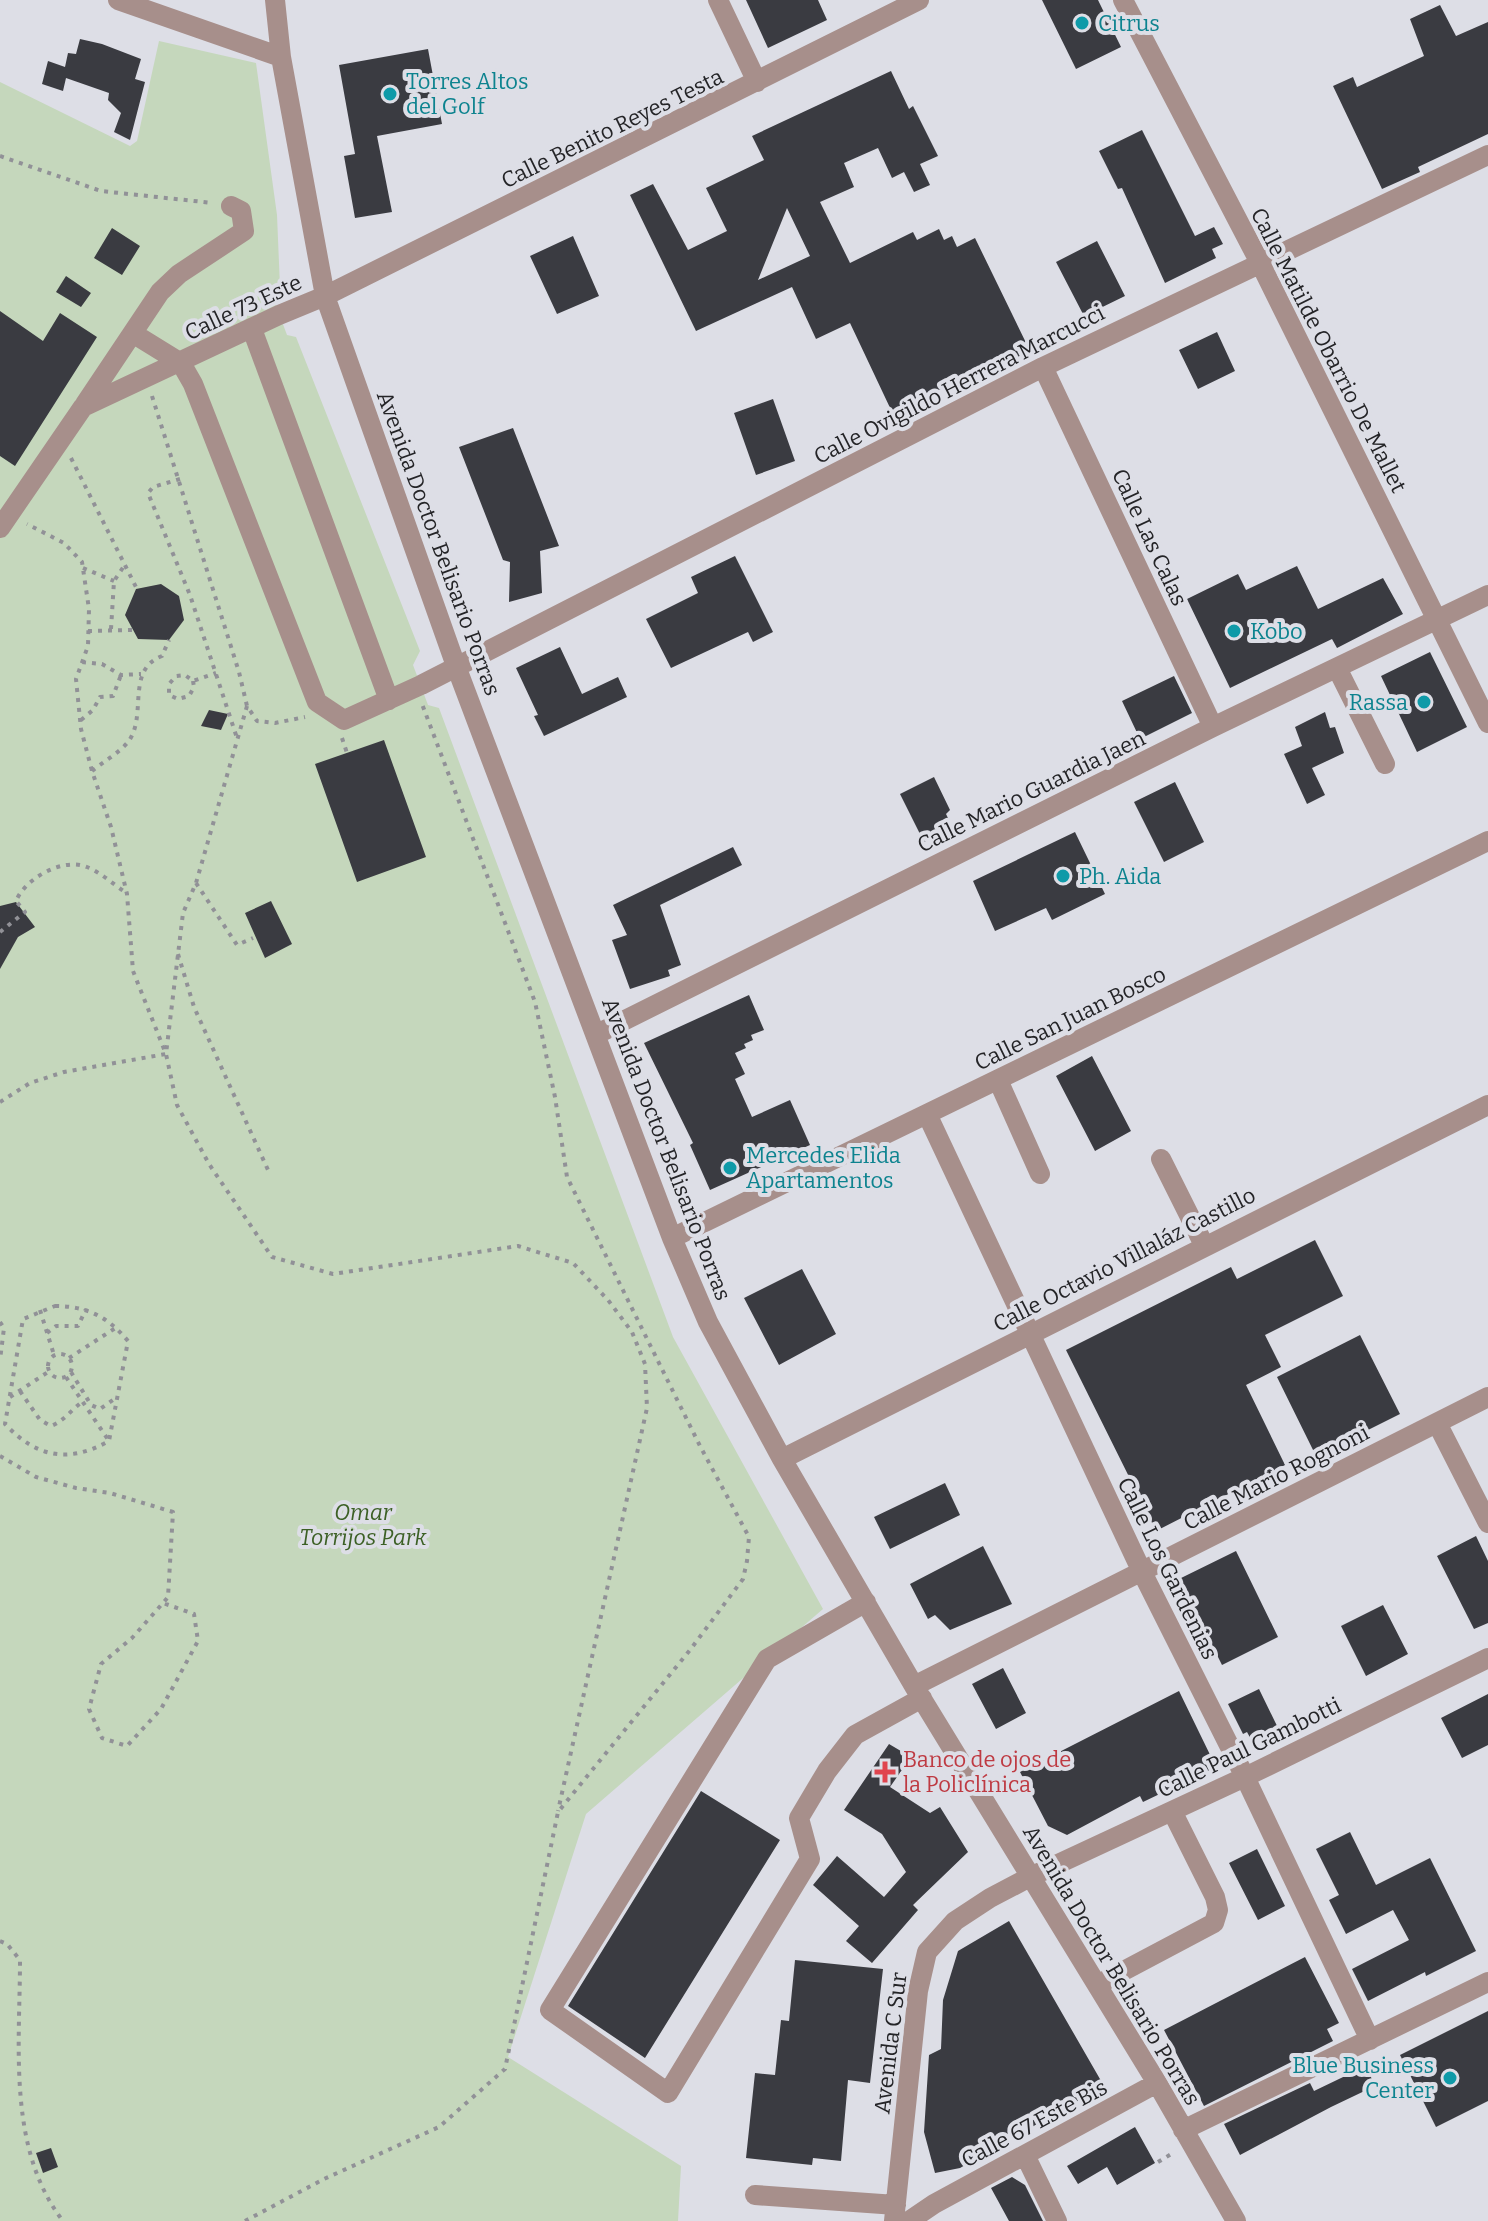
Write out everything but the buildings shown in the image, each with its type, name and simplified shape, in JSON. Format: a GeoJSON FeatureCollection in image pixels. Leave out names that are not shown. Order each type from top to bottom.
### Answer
{"type":"FeatureCollection","features":[{"type":"Feature","properties":{"kind":"street"},"geometry":{"type":"LineString","coordinates":[[118,0],[281,57]]}},
{"type":"Feature","properties":{"kind":"street","name":"Avenida Doctor Belisario Porras"},"geometry":{"type":"LineString","coordinates":[[275,0],[281,57],[325,296],[456,666],[672,1238],[708,1322],[782,1459],[918,1692],[1157,2083],[1236,2221]]}},
{"type":"Feature","properties":{"kind":"street"},"geometry":{"type":"LineString","coordinates":[[718,0],[757,82]]}},
{"type":"Feature","properties":{"kind":"street","name":"Calle Benito Reyes Testa"},"geometry":{"type":"LineString","coordinates":[[325,296],[919,0]]}},
{"type":"Feature","properties":{"kind":"street","name":"Calle Matilde Obarrio De Mallet"},"geometry":{"type":"LineString","coordinates":[[1123,0],[1260,263],[1488,723]]}},
{"type":"Feature","properties":{"kind":"street","name":"Calle Ovigildo Herrera Marcucci"},"geometry":{"type":"LineString","coordinates":[[181,363],[193,384],[317,702],[344,720],[389,700],[1043,367],[1488,155]]}},
{"type":"Feature","properties":{"kind":"street"},"geometry":{"type":"LineString","coordinates":[[0,528],[160,292],[179,274],[244,231],[241,211],[231,206]]}},
{"type":"Feature","properties":{"kind":"street","name":"Calle 73 Este"},"geometry":{"type":"LineString","coordinates":[[83,407],[325,296]]}},
{"type":"Feature","properties":{"kind":"street"},"geometry":{"type":"LineString","coordinates":[[252,329],[389,700]]}},
{"type":"Feature","properties":{"kind":"street"},"geometry":{"type":"LineString","coordinates":[[134,334],[181,363]]}},
{"type":"Feature","properties":{"kind":"street","name":"Calle Las Calas"},"geometry":{"type":"LineString","coordinates":[[1043,367],[1213,727]]}},
{"type":"Feature","properties":{"kind":"street","name":"Calle Mario Guardia Jaen"},"geometry":{"type":"LineString","coordinates":[[597,1034],[1213,727],[1488,595]]}},
{"type":"Feature","properties":{"kind":"street"},"geometry":{"type":"LineString","coordinates":[[1337,668],[1385,764]]}},
{"type":"Feature","properties":{"kind":"street","name":"Calle San Juan Bosco"},"geometry":{"type":"LineString","coordinates":[[672,1238],[1488,841]]}},
{"type":"Feature","properties":{"kind":"street"},"geometry":{"type":"LineString","coordinates":[[998,1080],[1040,1174]]}},
{"type":"Feature","properties":{"kind":"street","name":"Calle Octavio Villaláz Castillo"},"geometry":{"type":"LineString","coordinates":[[782,1459],[1488,1105]]}},
{"type":"Feature","properties":{"kind":"street","name":"Calle Los Gardenias"},"geometry":{"type":"LineString","coordinates":[[927,1114],[1142,1572],[1245,1777],[1370,2040]]}},
{"type":"Feature","properties":{"kind":"street"},"geometry":{"type":"LineString","coordinates":[[1161,1159],[1204,1245]]}},
{"type":"Feature","properties":{"kind":"street","name":"Calle Mario Rognoni"},"geometry":{"type":"LineString","coordinates":[[866,1602],[767,1659],[550,2010],[668,2093],[810,1859],[799,1818],[827,1771],[855,1735],[918,1692],[1142,1572],[1488,1397]]}},
{"type":"Feature","properties":{"kind":"street"},"geometry":{"type":"LineString","coordinates":[[1437,1423],[1488,1523]]}},
{"type":"Feature","properties":{"kind":"street","name":"Calle Paul Gambotti"},"geometry":{"type":"LineString","coordinates":[[1030,1877],[1245,1777],[1488,1658]]}},
{"type":"Feature","properties":{"kind":"street"},"geometry":{"type":"LineString","coordinates":[[1097,1985],[1214,1923],[1218,1910],[1215,1897],[1172,1811]]}},
{"type":"Feature","properties":{"kind":"street","name":"Avenida C Sur"},"geometry":{"type":"LineString","coordinates":[[899,2216],[904,2110],[913,2027],[927,1952],[955,1921],[1030,1877]]}},
{"type":"Feature","properties":{"kind":"street"},"geometry":{"type":"LineString","coordinates":[[1183,2130],[1488,1982]]}},
{"type":"Feature","properties":{"kind":"street","name":"Calle 67 Este Bis"},"geometry":{"type":"LineString","coordinates":[[899,2216],[934,2204],[1157,2083]]}},
{"type":"Feature","properties":{"kind":"street"},"geometry":{"type":"LineString","coordinates":[[904,2110],[909,2137],[908,2180],[911,2194],[920,2201],[934,2204]]}},
{"type":"Feature","properties":{"kind":"street"},"geometry":{"type":"LineString","coordinates":[[1025,2155],[1057,2221]]}},
{"type":"Feature","properties":{"kind":"street"},"geometry":{"type":"LineString","coordinates":[[755,2195],[899,2216]]}},
{"type":"Feature","properties":{"kind":"path"},"geometry":{"type":"LineString","coordinates":[[0,156],[101,191],[231,206]]}},
{"type":"Feature","properties":{"kind":"path"},"geometry":{"type":"LineString","coordinates":[[150,390],[180,479],[247,706],[257,721],[275,723],[306,717]]}},
{"type":"Feature","properties":{"kind":"path"},"geometry":{"type":"LineString","coordinates":[[66,448],[137,589]]}},
{"type":"Feature","properties":{"kind":"path"},"geometry":{"type":"LineString","coordinates":[[180,479],[153,487],[148,493],[190,595],[238,742]]}},
{"type":"Feature","properties":{"kind":"path"},"geometry":{"type":"LineString","coordinates":[[23,521],[64,543],[82,562],[89,609],[88,646],[76,679],[80,721],[127,894],[133,971],[166,1054],[177,1105],[209,1164],[272,1257],[333,1274],[518,1246],[573,1263],[608,1300],[632,1332],[645,1364],[647,1408],[505,2069],[439,2127],[324,2179],[245,2221]]}},
{"type":"Feature","properties":{"kind":"path"},"geometry":{"type":"LineString","coordinates":[[111,629],[114,581],[124,566]]}},
{"type":"Feature","properties":{"kind":"path"},"geometry":{"type":"LineString","coordinates":[[82,568],[114,581]]}},
{"type":"Feature","properties":{"kind":"path"},"geometry":{"type":"LineString","coordinates":[[88,631],[133,630]]}},
{"type":"Feature","properties":{"kind":"path"},"geometry":{"type":"LineString","coordinates":[[92,771],[129,741],[137,714],[141,674],[151,660],[162,656],[169,640]]}},
{"type":"Feature","properties":{"kind":"path"},"geometry":{"type":"LineString","coordinates":[[82,662],[102,664],[121,675],[141,674]]}},
{"type":"Feature","properties":{"kind":"path"},"geometry":{"type":"LineString","coordinates":[[193,681],[216,673]]}},
{"type":"Feature","properties":{"kind":"path"},"geometry":{"type":"LineString","coordinates":[[80,721],[93,710],[100,697],[113,696],[121,675]]}},
{"type":"Feature","properties":{"kind":"path"},"geometry":{"type":"LineString","coordinates":[[185,675],[193,681],[194,687],[189,696],[178,699],[169,695],[169,684],[176,676],[185,675]]}},
{"type":"Feature","properties":{"kind":"path"},"geometry":{"type":"LineString","coordinates":[[421,703],[535,1002],[555,1097],[567,1177],[700,1446],[749,1537],[743,1579],[690,1650],[558,1812]]}},
{"type":"Feature","properties":{"kind":"path"},"geometry":{"type":"LineString","coordinates":[[166,1054],[183,913],[196,883],[247,706]]}},
{"type":"Feature","properties":{"kind":"path"},"geometry":{"type":"LineString","coordinates":[[347,753],[341,735],[350,735]]}},
{"type":"Feature","properties":{"kind":"path"},"geometry":{"type":"LineString","coordinates":[[0,932],[25,912],[16,901],[28,883],[63,866],[83,865],[127,894]]}},
{"type":"Feature","properties":{"kind":"path"},"geometry":{"type":"LineString","coordinates":[[196,883],[237,945],[253,938]]}},
{"type":"Feature","properties":{"kind":"path"},"geometry":{"type":"LineString","coordinates":[[177,950],[194,1007],[268,1170]]}},
{"type":"Feature","properties":{"kind":"path"},"geometry":{"type":"LineString","coordinates":[[0,1102],[30,1083],[64,1072],[166,1054]]}},
{"type":"Feature","properties":{"kind":"path"},"geometry":{"type":"LineString","coordinates":[[55,1306],[86,1309],[104,1317],[128,1341],[109,1441],[95,1449],[68,1455],[42,1451],[30,1446],[5,1424],[23,1319],[55,1306]]}},
{"type":"Feature","properties":{"kind":"path"},"geometry":{"type":"LineString","coordinates":[[47,1333],[56,1326],[78,1326],[86,1309]]}},
{"type":"Feature","properties":{"kind":"path"},"geometry":{"type":"LineString","coordinates":[[40,1310],[54,1355]]}},
{"type":"Feature","properties":{"kind":"path"},"geometry":{"type":"LineString","coordinates":[[0,1322],[4,1328],[0,1360]]}},
{"type":"Feature","properties":{"kind":"path"},"geometry":{"type":"LineString","coordinates":[[69,1358],[117,1327]]}},
{"type":"Feature","properties":{"kind":"path"},"geometry":{"type":"LineString","coordinates":[[62,1354],[69,1358],[71,1372],[66,1377],[58,1379],[48,1372],[47,1364],[54,1355],[62,1354]]}},
{"type":"Feature","properties":{"kind":"path"},"geometry":{"type":"LineString","coordinates":[[9,1398],[48,1372]]}},
{"type":"Feature","properties":{"kind":"path"},"geometry":{"type":"LineString","coordinates":[[71,1372],[91,1405],[100,1409],[117,1397]]}},
{"type":"Feature","properties":{"kind":"path"},"geometry":{"type":"LineString","coordinates":[[66,1377],[109,1441]]}},
{"type":"Feature","properties":{"kind":"path"},"geometry":{"type":"LineString","coordinates":[[20,1391],[40,1420],[51,1426],[63,1421],[69,1411],[82,1402]]}},
{"type":"Feature","properties":{"kind":"path"},"geometry":{"type":"LineString","coordinates":[[0,1456],[36,1477],[110,1493],[173,1512],[168,1597],[132,1638],[101,1664],[89,1709],[102,1738],[127,1746],[144,1730],[161,1709],[198,1641],[194,1614],[163,1603]]}},
{"type":"Feature","properties":{"kind":"path"},"geometry":{"type":"LineString","coordinates":[[0,1941],[7,1944],[20,1960],[21,2096],[30,2158],[63,2221]]}},
{"type":"Feature","properties":{"kind":"green space","name":"Omar Torrijos Park"},"geometry":{"type":"Polygon","coordinates":[[[159,41],[256,63],[277,215],[280,287],[272,295],[287,335],[296,337],[420,651],[413,665],[428,705],[439,708],[673,1337],[823,1609],[586,1814],[508,2057],[681,2166],[678,2221],[0,2221],[0,82],[130,146],[137,141],[159,41]]]}},
{"type":"Feature","properties":{"kind":"place","name":"Citrus"},"geometry":{"type":"Point","coordinates":[1082,23]}},
{"type":"Feature","properties":{"kind":"place","name":"Torres Altos del Golf"},"geometry":{"type":"Point","coordinates":[390,94]}},
{"type":"Feature","properties":{"kind":"place","name":"Kobo"},"geometry":{"type":"Point","coordinates":[1234,631]}},
{"type":"Feature","properties":{"kind":"place","name":"Rassa"},"geometry":{"type":"Point","coordinates":[1424,702]}},
{"type":"Feature","properties":{"kind":"place","name":"Ph. Aida"},"geometry":{"type":"Point","coordinates":[1063,876]}},
{"type":"Feature","properties":{"kind":"place","name":"Mercedes Elida Apartamentos"},"geometry":{"type":"Point","coordinates":[730,1168]}},
{"type":"Feature","properties":{"kind":"place","name":"Banco de ojos de la Policlínica"},"geometry":{"type":"Point","coordinates":[885,1772]}},
{"type":"Feature","properties":{"kind":"place","name":"Blue Business Center"},"geometry":{"type":"Point","coordinates":[1450,2078]}}]}
